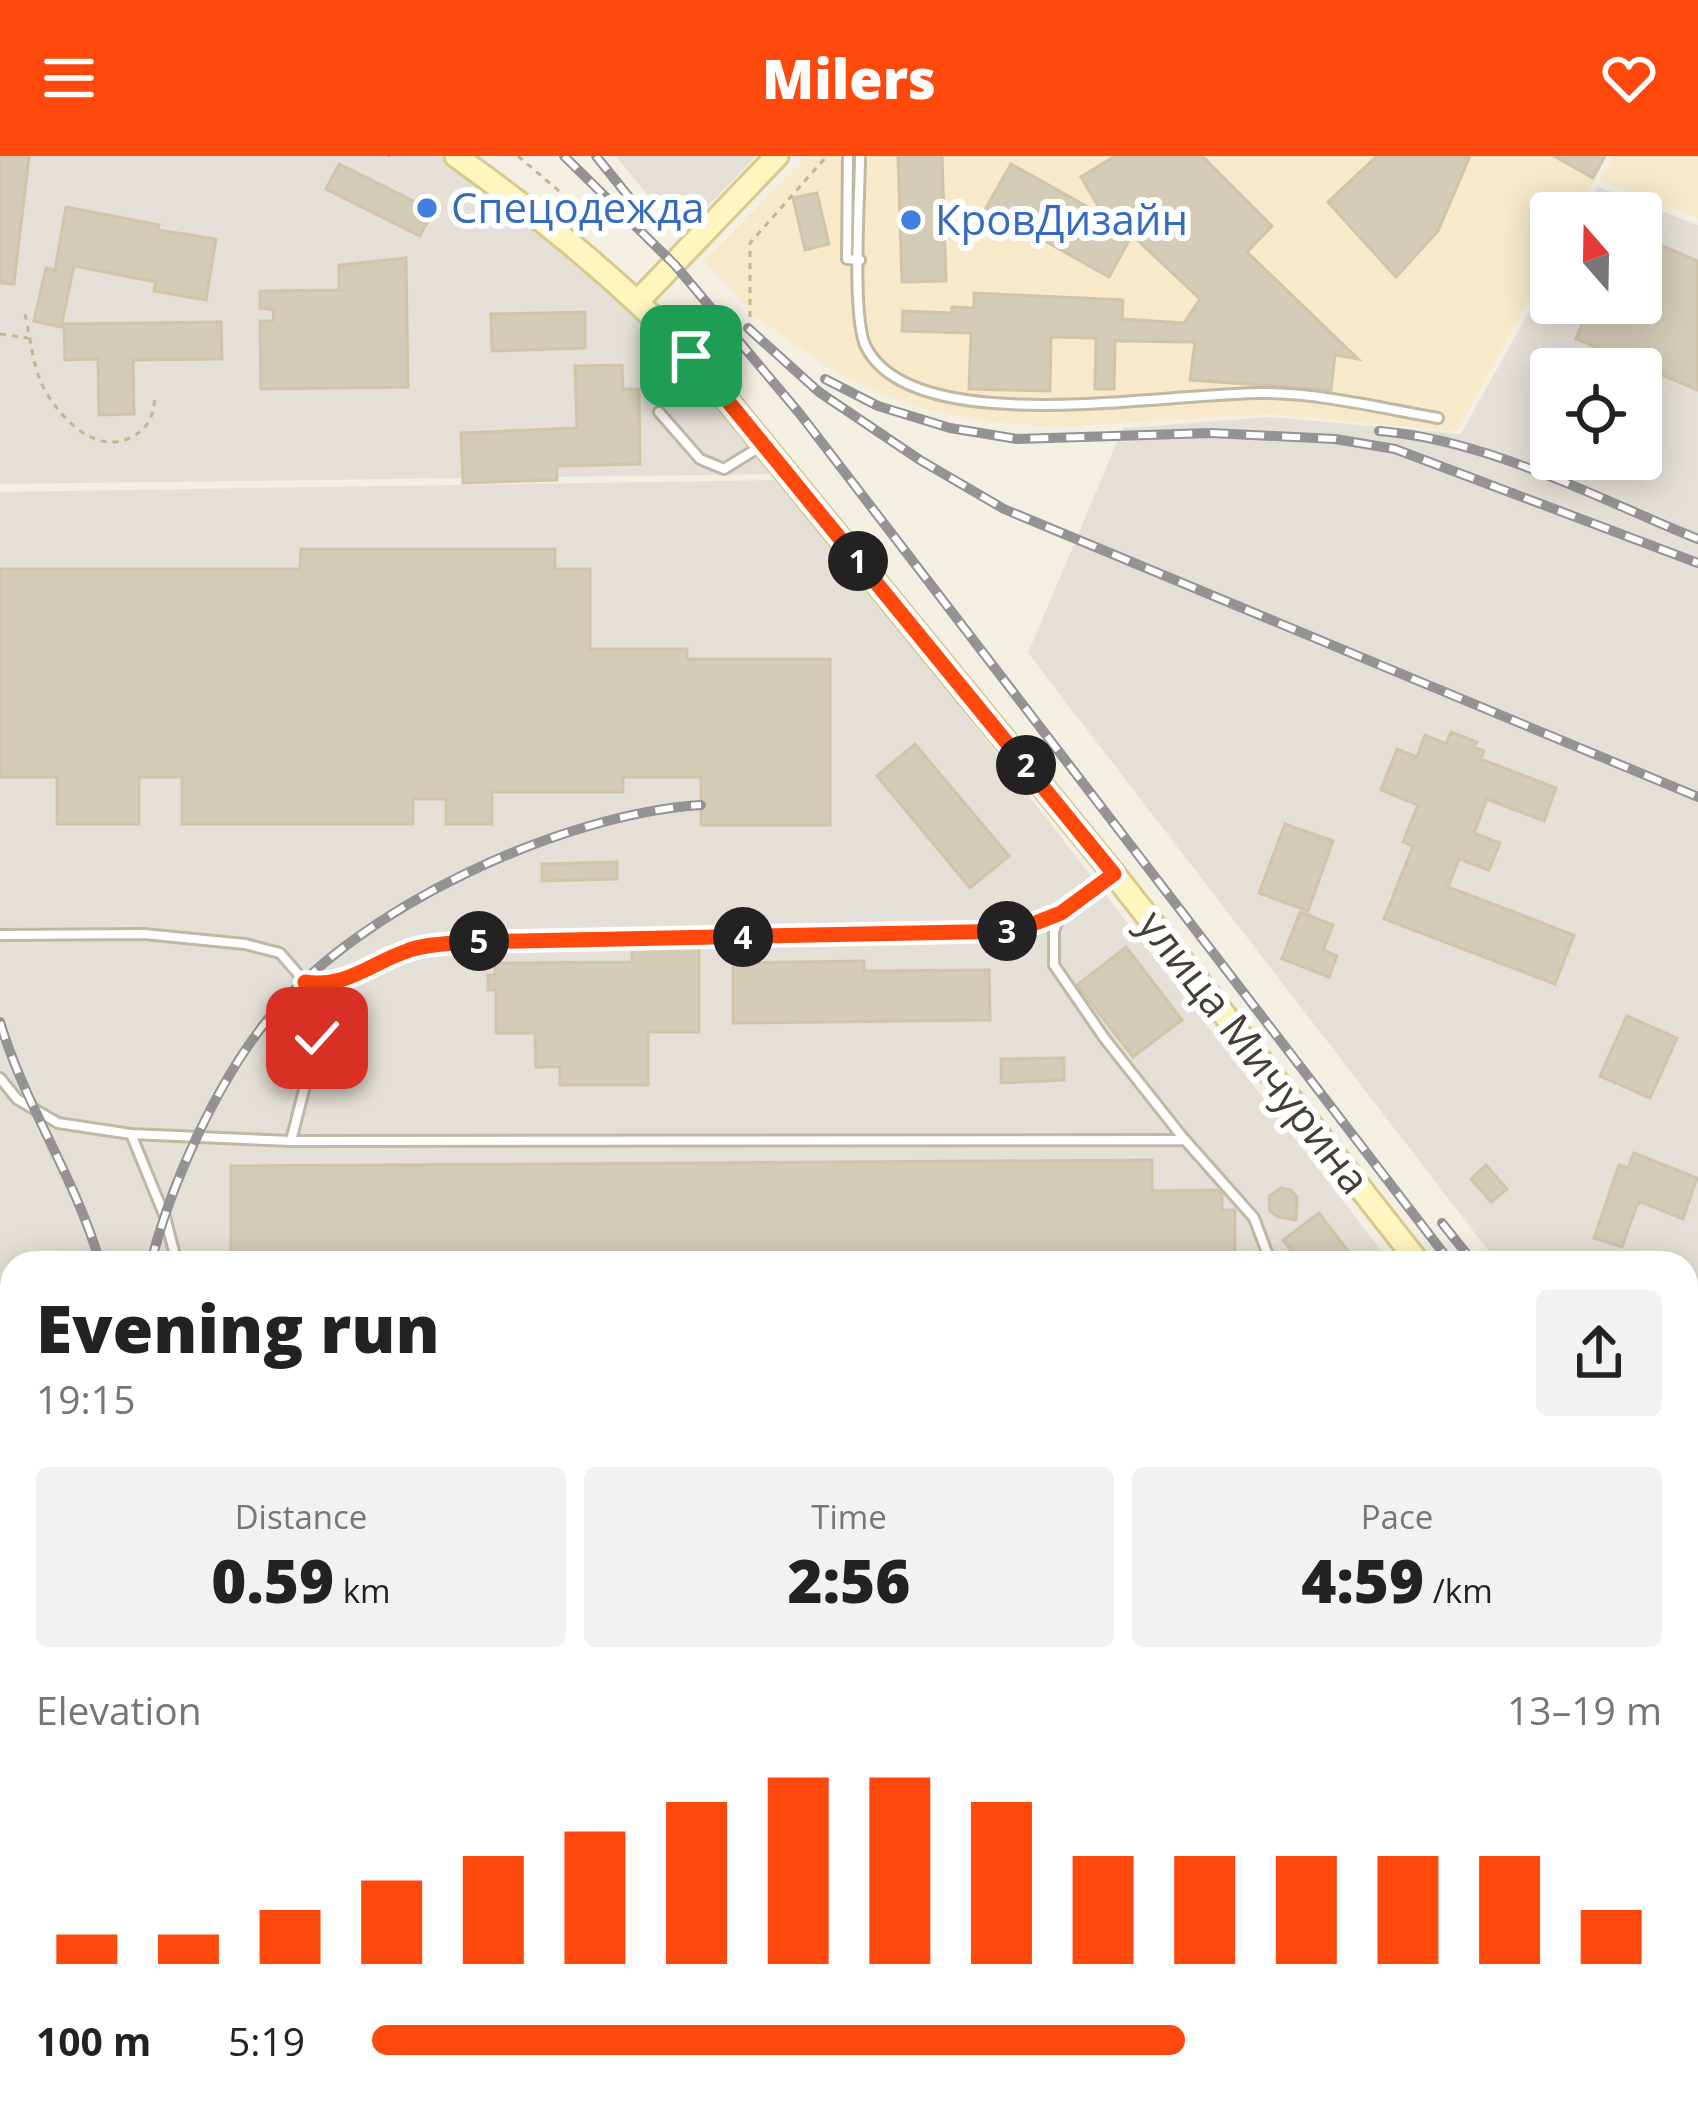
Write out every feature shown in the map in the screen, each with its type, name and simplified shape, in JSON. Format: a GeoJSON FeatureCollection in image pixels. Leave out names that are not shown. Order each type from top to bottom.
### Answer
{"type":"FeatureCollection","features":[{"type":"Feature","properties":{"kind":"street","name":"улица Мичурина"},"geometry":{"type":"LineString","coordinates":[[456,156],[640,300],[765,444],[1114,874],[1410,1251]]}},
{"type":"Feature","properties":{"kind":"street"},"geometry":{"type":"LineString","coordinates":[[640,300],[777,156]]}},
{"type":"Feature","properties":{"kind":"lane"},"geometry":{"type":"LineString","coordinates":[[848,156],[848,259],[860,260]]}},
{"type":"Feature","properties":{"kind":"lane"},"geometry":{"type":"LineString","coordinates":[[860,156],[859,315],[864,343],[879,367],[900,384],[968,402],[1113,403],[1262,393],[1438,418]]}},
{"type":"Feature","properties":{"kind":"lane"},"geometry":{"type":"LineString","coordinates":[[659,412],[700,459],[724,469],[765,444]]}},
{"type":"Feature","properties":{"kind":"lane"},"geometry":{"type":"LineString","coordinates":[[305,982],[325,985],[350,980],[408,950],[466,942],[1015,931],[1061,913],[1114,874]]}},
{"type":"Feature","properties":{"kind":"lane"},"geometry":{"type":"LineString","coordinates":[[1061,913],[1054,931],[1054,964],[1105,1039],[1254,1218],[1266,1251]]}},
{"type":"Feature","properties":{"kind":"lane"},"geometry":{"type":"LineString","coordinates":[[0,935],[144,934],[245,944],[280,953],[305,982],[317,1038],[291,1141]]}},
{"type":"Feature","properties":{"kind":"lane"},"geometry":{"type":"LineString","coordinates":[[0,1078],[17,1100],[58,1123],[131,1134],[291,1141],[1185,1140]]}},
{"type":"Feature","properties":{"kind":"lane"},"geometry":{"type":"LineString","coordinates":[[131,1134],[174,1251]]}},
{"type":"Feature","properties":{"kind":"path"},"geometry":{"type":"LineString","coordinates":[[518,156],[599,225]]}},
{"type":"Feature","properties":{"kind":"path"},"geometry":{"type":"LineString","coordinates":[[750,317],[750,243],[827,156]]}},
{"type":"Feature","properties":{"kind":"path"},"geometry":{"type":"LineString","coordinates":[[25,314],[40,380],[63,416],[92,439],[116,444],[140,434],[154,413],[155,394]]}},
{"type":"Feature","properties":{"kind":"path"},"geometry":{"type":"LineString","coordinates":[[0,334],[30,338]]}},
{"type":"Feature","properties":{"kind":"shaded area"},"geometry":{"type":"Polygon","coordinates":[[[0,156],[442,156],[476,178],[624,306],[781,474],[0,484],[0,156]]]}},
{"type":"Feature","properties":{"kind":"shaded area"},"geometry":{"type":"Polygon","coordinates":[[[616,156],[756,156],[680,235],[616,156]]]}},
{"type":"Feature","properties":{"kind":"shaded area"},"geometry":{"type":"Polygon","coordinates":[[[808,156],[1607,156],[1587,192],[1530,192],[1530,297],[1457,431],[1271,414],[1051,427],[977,420],[910,405],[838,374],[757,318],[704,261],[808,156]]]}},
{"type":"Feature","properties":{"kind":"shaded area"},"geometry":{"type":"Polygon","coordinates":[[[1613,156],[1698,156],[1698,218],[1662,204],[1662,192],[1632,192],[1601,180],[1613,156]]]}},
{"type":"Feature","properties":{"kind":"shaded area"},"geometry":{"type":"Polygon","coordinates":[[[1662,211],[1698,225],[1698,1251],[1489,1251],[1028,653],[1123,428],[1270,417],[1461,434],[1530,310],[1530,324],[1662,324],[1662,211]]]}},
{"type":"Feature","properties":{"kind":"shaded area"},"geometry":{"type":"Polygon","coordinates":[[[784,480],[1382,1251],[0,1251],[0,492],[784,480]]]}},
{"type":"Feature","properties":{"kind":"building"},"geometry":{"type":"Polygon","coordinates":[[[0,156],[29,156],[14,284],[0,283],[0,156]]]}},
{"type":"Feature","properties":{"kind":"building"},"geometry":{"type":"Polygon","coordinates":[[[898,156],[942,156],[946,281],[902,282],[898,156]]]}},
{"type":"Feature","properties":{"kind":"building"},"geometry":{"type":"Polygon","coordinates":[[[1115,156],[1202,156],[1272,226],[1247,252],[1358,359],[1335,355],[1331,390],[1190,380],[1195,342],[1115,341],[1114,389],[1095,389],[1096,338],[1051,337],[1050,391],[969,389],[971,333],[902,331],[903,311],[952,313],[952,307],[974,308],[974,293],[1123,300],[1122,319],[1184,323],[1200,299],[1132,235],[1109,277],[986,208],[1011,164],[1104,216],[1081,177],[1115,156]]]}},
{"type":"Feature","properties":{"kind":"building"},"geometry":{"type":"Polygon","coordinates":[[[1377,156],[1470,156],[1438,231],[1396,277],[1328,202],[1377,156]]]}},
{"type":"Feature","properties":{"kind":"building"},"geometry":{"type":"Polygon","coordinates":[[[1554,156],[1605,156],[1593,178],[1554,156]]]}},
{"type":"Feature","properties":{"kind":"building"},"geometry":{"type":"Polygon","coordinates":[[[339,164],[433,211],[420,236],[326,189],[339,164]]]}},
{"type":"Feature","properties":{"kind":"building"},"geometry":{"type":"Polygon","coordinates":[[[817,193],[829,244],[805,250],[793,198],[817,193]]]}},
{"type":"Feature","properties":{"kind":"building"},"geometry":{"type":"Polygon","coordinates":[[[66,207],[216,239],[206,300],[154,291],[156,282],[74,266],[61,327],[34,321],[46,268],[55,270],[66,207]]]}},
{"type":"Feature","properties":{"kind":"building"},"geometry":{"type":"Polygon","coordinates":[[[1662,246],[1698,261],[1698,390],[1662,375],[1662,348],[1598,348],[1576,339],[1582,324],[1662,324],[1662,246]]]}},
{"type":"Feature","properties":{"kind":"building"},"geometry":{"type":"Polygon","coordinates":[[[406,258],[408,387],[261,389],[260,321],[273,321],[274,310],[260,308],[260,291],[339,290],[339,265],[406,258]]]}},
{"type":"Feature","properties":{"kind":"building"},"geometry":{"type":"Polygon","coordinates":[[[585,312],[585,348],[492,351],[491,314],[585,312]]]}},
{"type":"Feature","properties":{"kind":"building"},"geometry":{"type":"Polygon","coordinates":[[[221,322],[222,359],[133,360],[134,414],[99,415],[98,359],[65,360],[64,324],[221,322]]]}},
{"type":"Feature","properties":{"kind":"building"},"geometry":{"type":"Polygon","coordinates":[[[622,365],[623,389],[639,389],[640,464],[557,466],[557,480],[463,483],[461,433],[577,428],[575,366],[622,365]]]}},
{"type":"Feature","properties":{"kind":"building"},"geometry":{"type":"Polygon","coordinates":[[[301,549],[555,549],[555,569],[590,569],[590,649],[687,649],[687,659],[830,659],[830,825],[701,825],[701,777],[623,777],[623,792],[492,792],[492,824],[446,824],[446,799],[413,799],[413,824],[182,824],[182,777],[139,777],[139,824],[57,824],[57,777],[0,777],[0,569],[300,569],[301,549]]]}},
{"type":"Feature","properties":{"kind":"building"},"geometry":{"type":"Polygon","coordinates":[[[1451,732],[1477,742],[1474,747],[1484,751],[1481,759],[1556,788],[1544,821],[1487,799],[1474,833],[1500,843],[1489,870],[1459,859],[1448,887],[1574,935],[1555,984],[1384,919],[1413,846],[1403,842],[1418,805],[1381,790],[1397,749],[1417,757],[1425,735],[1446,744],[1451,732]]]}},
{"type":"Feature","properties":{"kind":"building"},"geometry":{"type":"Polygon","coordinates":[[[915,744],[1009,856],[970,888],[877,776],[915,744]]]}},
{"type":"Feature","properties":{"kind":"building"},"geometry":{"type":"Polygon","coordinates":[[[1285,824],[1333,841],[1308,911],[1259,893],[1285,824]]]}},
{"type":"Feature","properties":{"kind":"building"},"geometry":{"type":"Polygon","coordinates":[[[617,862],[617,879],[542,881],[542,864],[617,862]]]}},
{"type":"Feature","properties":{"kind":"building"},"geometry":{"type":"Polygon","coordinates":[[[1300,912],[1333,925],[1323,950],[1337,956],[1329,977],[1282,959],[1300,912]]]}},
{"type":"Feature","properties":{"kind":"building"},"geometry":{"type":"Polygon","coordinates":[[[1126,947],[1182,1020],[1133,1057],[1077,985],[1126,947]]]}},
{"type":"Feature","properties":{"kind":"building"},"geometry":{"type":"Polygon","coordinates":[[[632,948],[699,948],[699,1032],[648,1032],[648,1085],[560,1085],[560,1067],[536,1067],[535,1033],[496,1033],[496,990],[488,990],[488,975],[495,975],[495,963],[632,962],[632,948]]]}},
{"type":"Feature","properties":{"kind":"building"},"geometry":{"type":"Polygon","coordinates":[[[864,961],[864,971],[989,970],[990,1020],[733,1023],[733,963],[864,961]]]}},
{"type":"Feature","properties":{"kind":"building"},"geometry":{"type":"Polygon","coordinates":[[[1627,1016],[1677,1038],[1650,1098],[1600,1076],[1627,1016]]]}},
{"type":"Feature","properties":{"kind":"building"},"geometry":{"type":"Polygon","coordinates":[[[1064,1058],[1064,1080],[1001,1083],[1001,1059],[1064,1058]]]}},
{"type":"Feature","properties":{"kind":"building"},"geometry":{"type":"Polygon","coordinates":[[[1634,1153],[1697,1178],[1683,1219],[1641,1202],[1637,1205],[1622,1247],[1594,1238],[1619,1165],[1628,1168],[1634,1153]]]}},
{"type":"Feature","properties":{"kind":"building"},"geometry":{"type":"Polygon","coordinates":[[[1152,1160],[1152,1191],[1218,1190],[1222,1210],[1235,1210],[1235,1251],[231,1251],[231,1166],[1152,1160]]]}},
{"type":"Feature","properties":{"kind":"building"},"geometry":{"type":"Polygon","coordinates":[[[1486,1165],[1507,1189],[1491,1202],[1471,1179],[1486,1165]]]}},
{"type":"Feature","properties":{"kind":"building"},"geometry":{"type":"Polygon","coordinates":[[[1281,1188],[1297,1197],[1296,1220],[1270,1211],[1269,1196],[1281,1188]]]}},
{"type":"Feature","properties":{"kind":"building"},"geometry":{"type":"Polygon","coordinates":[[[1319,1213],[1348,1251],[1292,1251],[1283,1240],[1319,1213]]]}},
{"type":"Feature","properties":{"kind":"railway"},"geometry":{"type":"LineString","coordinates":[[564,156],[675,265],[800,414],[1442,1251]]}},
{"type":"Feature","properties":{"kind":"railway"},"geometry":{"type":"LineString","coordinates":[[596,156],[629,197]]}},
{"type":"Feature","properties":{"kind":"railway"},"geometry":{"type":"LineString","coordinates":[[748,328],[819,392],[1004,509],[1698,797]]}},
{"type":"Feature","properties":{"kind":"railway"},"geometry":{"type":"LineString","coordinates":[[825,379],[878,406],[950,428],[1017,439],[1211,433],[1335,439],[1395,449],[1698,563]]}},
{"type":"Feature","properties":{"kind":"railway"},"geometry":{"type":"LineString","coordinates":[[1379,431],[1502,458],[1698,539]]}},
{"type":"Feature","properties":{"kind":"railway"},"geometry":{"type":"LineString","coordinates":[[154,1251],[183,1168],[214,1102],[250,1043],[308,977],[408,904],[466,873],[587,826],[701,805]]}},
{"type":"Feature","properties":{"kind":"railway"},"geometry":{"type":"LineString","coordinates":[[0,1022],[96,1251]]}},
{"type":"Feature","properties":{"kind":"railway"},"geometry":{"type":"LineString","coordinates":[[1442,1223],[1464,1251]]}},
{"type":"Feature","properties":{"kind":"place","name":"Спецодежда"},"geometry":{"type":"Point","coordinates":[427,208]}},
{"type":"Feature","properties":{"kind":"place","name":"КровДизайн"},"geometry":{"type":"Point","coordinates":[911,220]}},
{"type":"Feature","properties":{"kind":"route"},"geometry":{"type":"LineString","coordinates":[[317,1038],[305,982],[325,985],[350,980],[408,950],[466,942],[1015,931],[1061,913],[1114,874],[691,356]]}}]}
